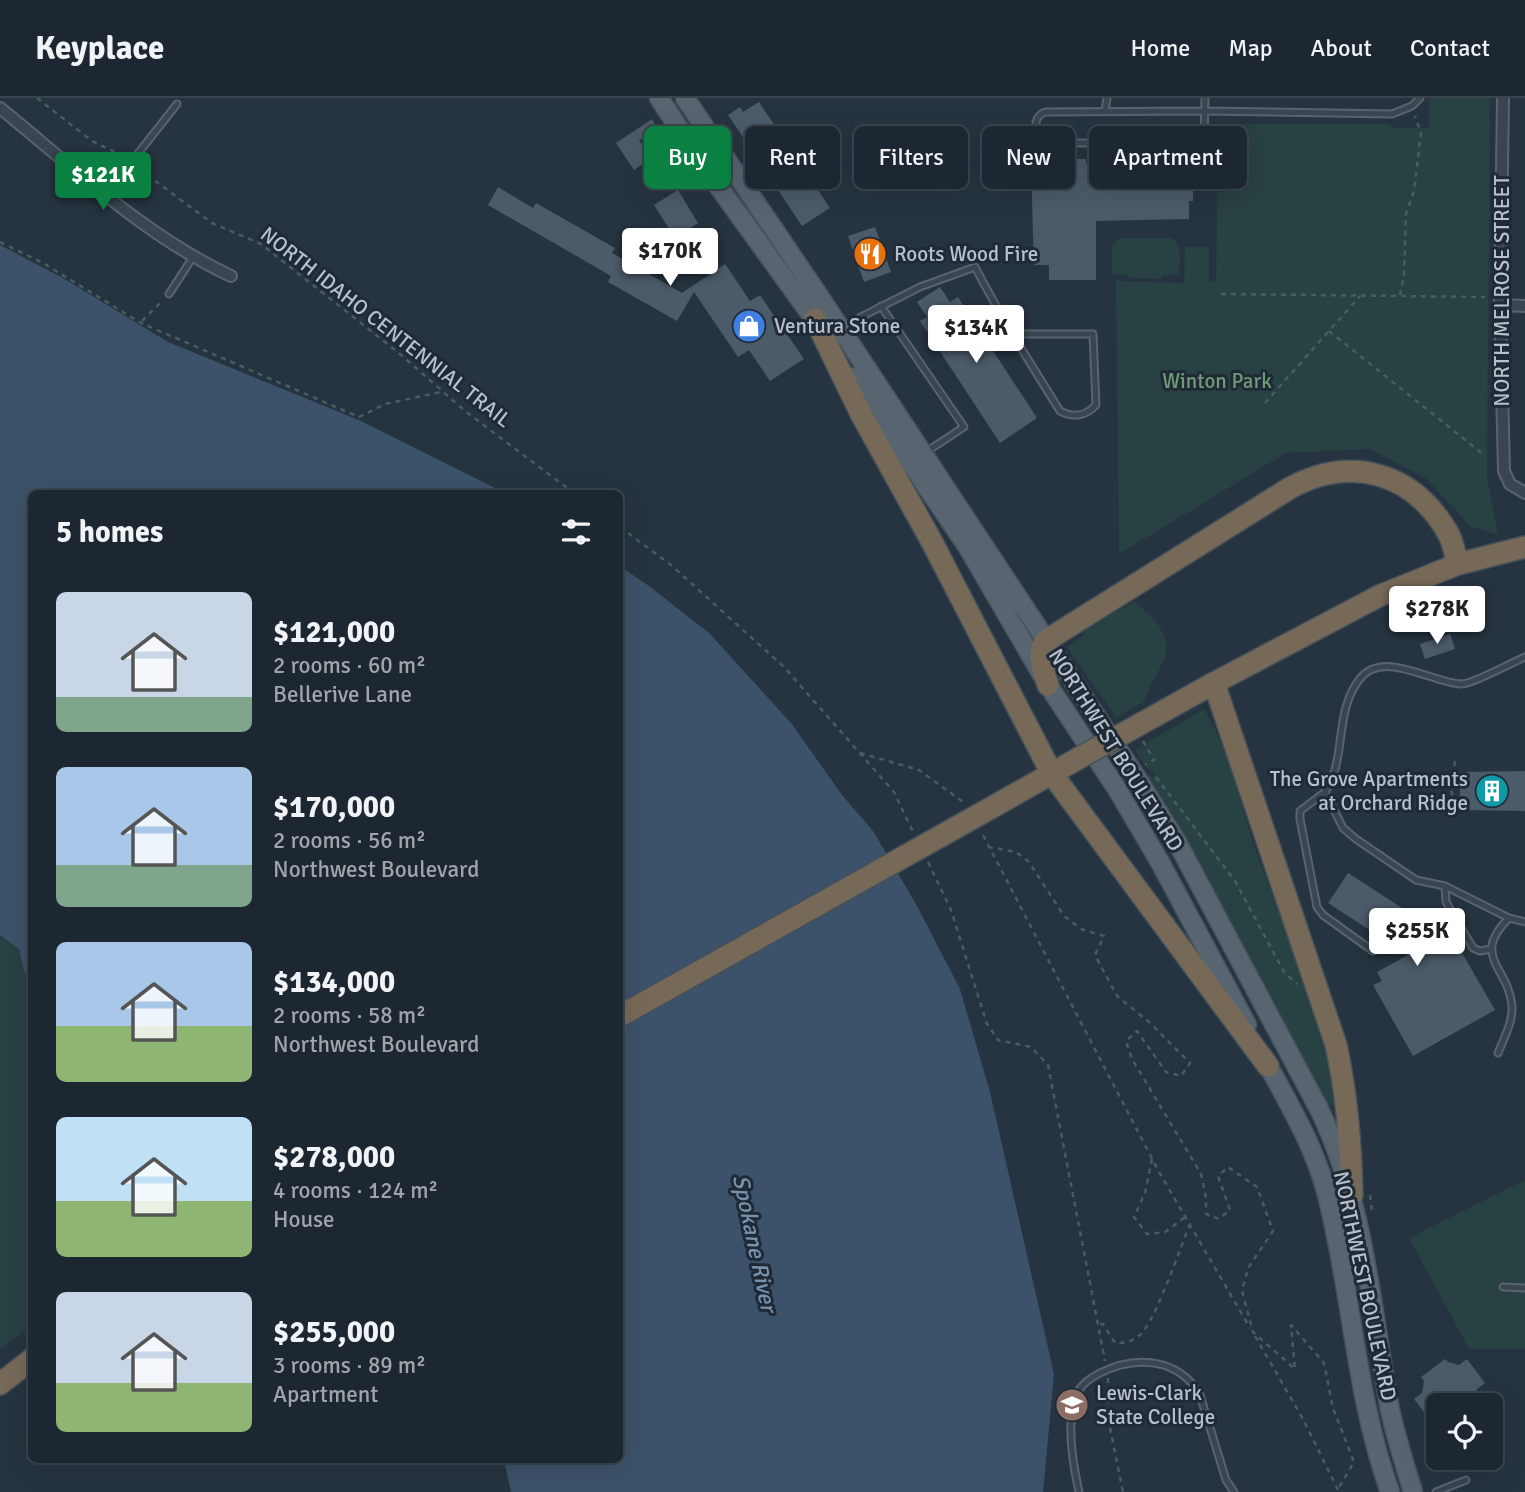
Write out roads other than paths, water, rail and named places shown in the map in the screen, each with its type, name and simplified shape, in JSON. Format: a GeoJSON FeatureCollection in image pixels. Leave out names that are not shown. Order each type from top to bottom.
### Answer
{"type":"FeatureCollection","features":[{"type":"Feature","properties":{"kind":"highway"},"geometry":{"type":"LineString","coordinates":[[815,319],[861,414],[932,542],[1052,774],[1268,1066]]}},
{"type":"Feature","properties":{"kind":"highway"},"geometry":{"type":"LineString","coordinates":[[1048,685],[1041,655],[1042,646],[1047,640],[1290,488],[1323,474],[1365,472],[1384,476],[1407,487],[1435,514],[1450,535],[1458,564]]}},
{"type":"Feature","properties":{"kind":"highway"},"geometry":{"type":"LineString","coordinates":[[623,1014],[1079,758],[1135,737],[1214,683],[1380,596],[1458,564],[1525,547]]}},
{"type":"Feature","properties":{"kind":"highway"},"geometry":{"type":"LineString","coordinates":[[1214,683],[1336,1045],[1352,1144],[1352,1195]]}},
{"type":"Feature","properties":{"kind":"highway"},"geometry":{"type":"LineString","coordinates":[[0,1384],[28,1362]]}},
{"type":"Feature","properties":{"kind":"main road","name":"NORTHWEST BOULEVARD"},"geometry":{"type":"LineString","coordinates":[[659,98],[705,168],[815,319],[878,418],[967,546],[1048,685],[1117,789],[1161,864],[1268,1066],[1305,1139],[1326,1190],[1366,1404],[1390,1492]]}},
{"type":"Feature","properties":{"kind":"main road","name":"NORTHWEST BOULEVARD"},"geometry":{"type":"LineString","coordinates":[[685,98],[924,454],[1177,842],[1319,1109],[1340,1154],[1352,1195],[1369,1274],[1395,1433],[1413,1492]]}},
{"type":"Feature","properties":{"kind":"street","name":"NORTH MELROSE STREET"},"geometry":{"type":"LineString","coordinates":[[1503,98],[1500,305],[1504,471],[1510,484],[1525,493]]}},
{"type":"Feature","properties":{"kind":"street"},"geometry":{"type":"LineString","coordinates":[[0,108],[153,231],[193,257],[232,276]]}},
{"type":"Feature","properties":{"kind":"street"},"geometry":{"type":"LineString","coordinates":[[1500,305],[1525,306]]}},
{"type":"Feature","properties":{"kind":"lane"},"geometry":{"type":"LineString","coordinates":[[1105,111],[1107,98]]}},
{"type":"Feature","properties":{"kind":"lane"},"geometry":{"type":"LineString","coordinates":[[1206,98],[1205,111],[1204,143],[1050,143],[1041,141],[1037,134],[1037,119],[1039,114],[1045,112],[1205,111],[1392,114],[1412,106],[1420,98]]}},
{"type":"Feature","properties":{"kind":"lane"},"geometry":{"type":"LineString","coordinates":[[106,194],[177,104]]}},
{"type":"Feature","properties":{"kind":"lane"},"geometry":{"type":"LineString","coordinates":[[169,293],[193,257]]}},
{"type":"Feature","properties":{"kind":"lane"},"geometry":{"type":"LineString","coordinates":[[840,327],[920,286],[975,267],[1012,334],[1060,411],[1083,415],[1090,412],[1096,405],[1093,334],[1012,334]]}},
{"type":"Feature","properties":{"kind":"lane"},"geometry":{"type":"LineString","coordinates":[[881,306],[964,427],[924,454]]}},
{"type":"Feature","properties":{"kind":"lane"},"geometry":{"type":"LineString","coordinates":[[1373,951],[1323,915],[1317,907],[1300,819],[1300,811],[1325,792],[1335,775],[1347,705],[1359,680],[1367,672],[1395,667],[1462,685],[1525,657]]}},
{"type":"Feature","properties":{"kind":"lane"},"geometry":{"type":"LineString","coordinates":[[1325,792],[1343,828],[1416,880],[1445,886],[1509,918],[1525,922]]}},
{"type":"Feature","properties":{"kind":"lane"},"geometry":{"type":"LineString","coordinates":[[1445,886],[1446,902],[1472,948],[1480,951],[1491,949]]}},
{"type":"Feature","properties":{"kind":"lane"},"geometry":{"type":"LineString","coordinates":[[1499,1053],[1512,1005],[1491,949],[1497,930],[1509,918]]}},
{"type":"Feature","properties":{"kind":"lane"},"geometry":{"type":"LineString","coordinates":[[1503,1287],[1525,1288]]}},
{"type":"Feature","properties":{"kind":"lane"},"geometry":{"type":"LineString","coordinates":[[1079,1492],[1072,1446],[1074,1408],[1080,1388],[1089,1379],[1106,1370],[1144,1362],[1173,1368],[1186,1376],[1200,1395],[1226,1480],[1234,1492]]}},
{"type":"Feature","properties":{"kind":"lane"},"geometry":{"type":"LineString","coordinates":[[1436,1492],[1466,1480]]}},
{"type":"Feature","properties":{"kind":"water"},"geometry":{"type":"Polygon","coordinates":[[[0,245],[63,278],[168,342],[361,421],[499,490],[28,490],[28,975],[24,972],[19,949],[0,935],[0,245]]]}},
{"type":"Feature","properties":{"kind":"water","name":"Spokane River"},"geometry":{"type":"Polygon","coordinates":[[[623,568],[709,633],[791,723],[842,795],[873,831],[916,904],[960,989],[990,1092],[1054,1374],[1043,1492],[511,1492],[505,1463],[623,1463],[623,568]]]}},
{"type":"Feature","properties":{"kind":"place","name":"Roots Wood Fire"},"geometry":{"type":"Point","coordinates":[870,254]}},
{"type":"Feature","properties":{"kind":"place","name":"Ventura Stone"},"geometry":{"type":"Point","coordinates":[749,326]}},
{"type":"Feature","properties":{"kind":"place","name":"The Grove Apartments at Orchard Ridge"},"geometry":{"type":"Point","coordinates":[1492,791]}},
{"type":"Feature","properties":{"kind":"place","name":"Lewis-Clark State College"},"geometry":{"type":"Point","coordinates":[1072,1405]}},
{"type":"Feature","properties":{"kind":"park label","name":"Winton Park"},"geometry":{"type":"Point","coordinates":[1217,381]}}]}
